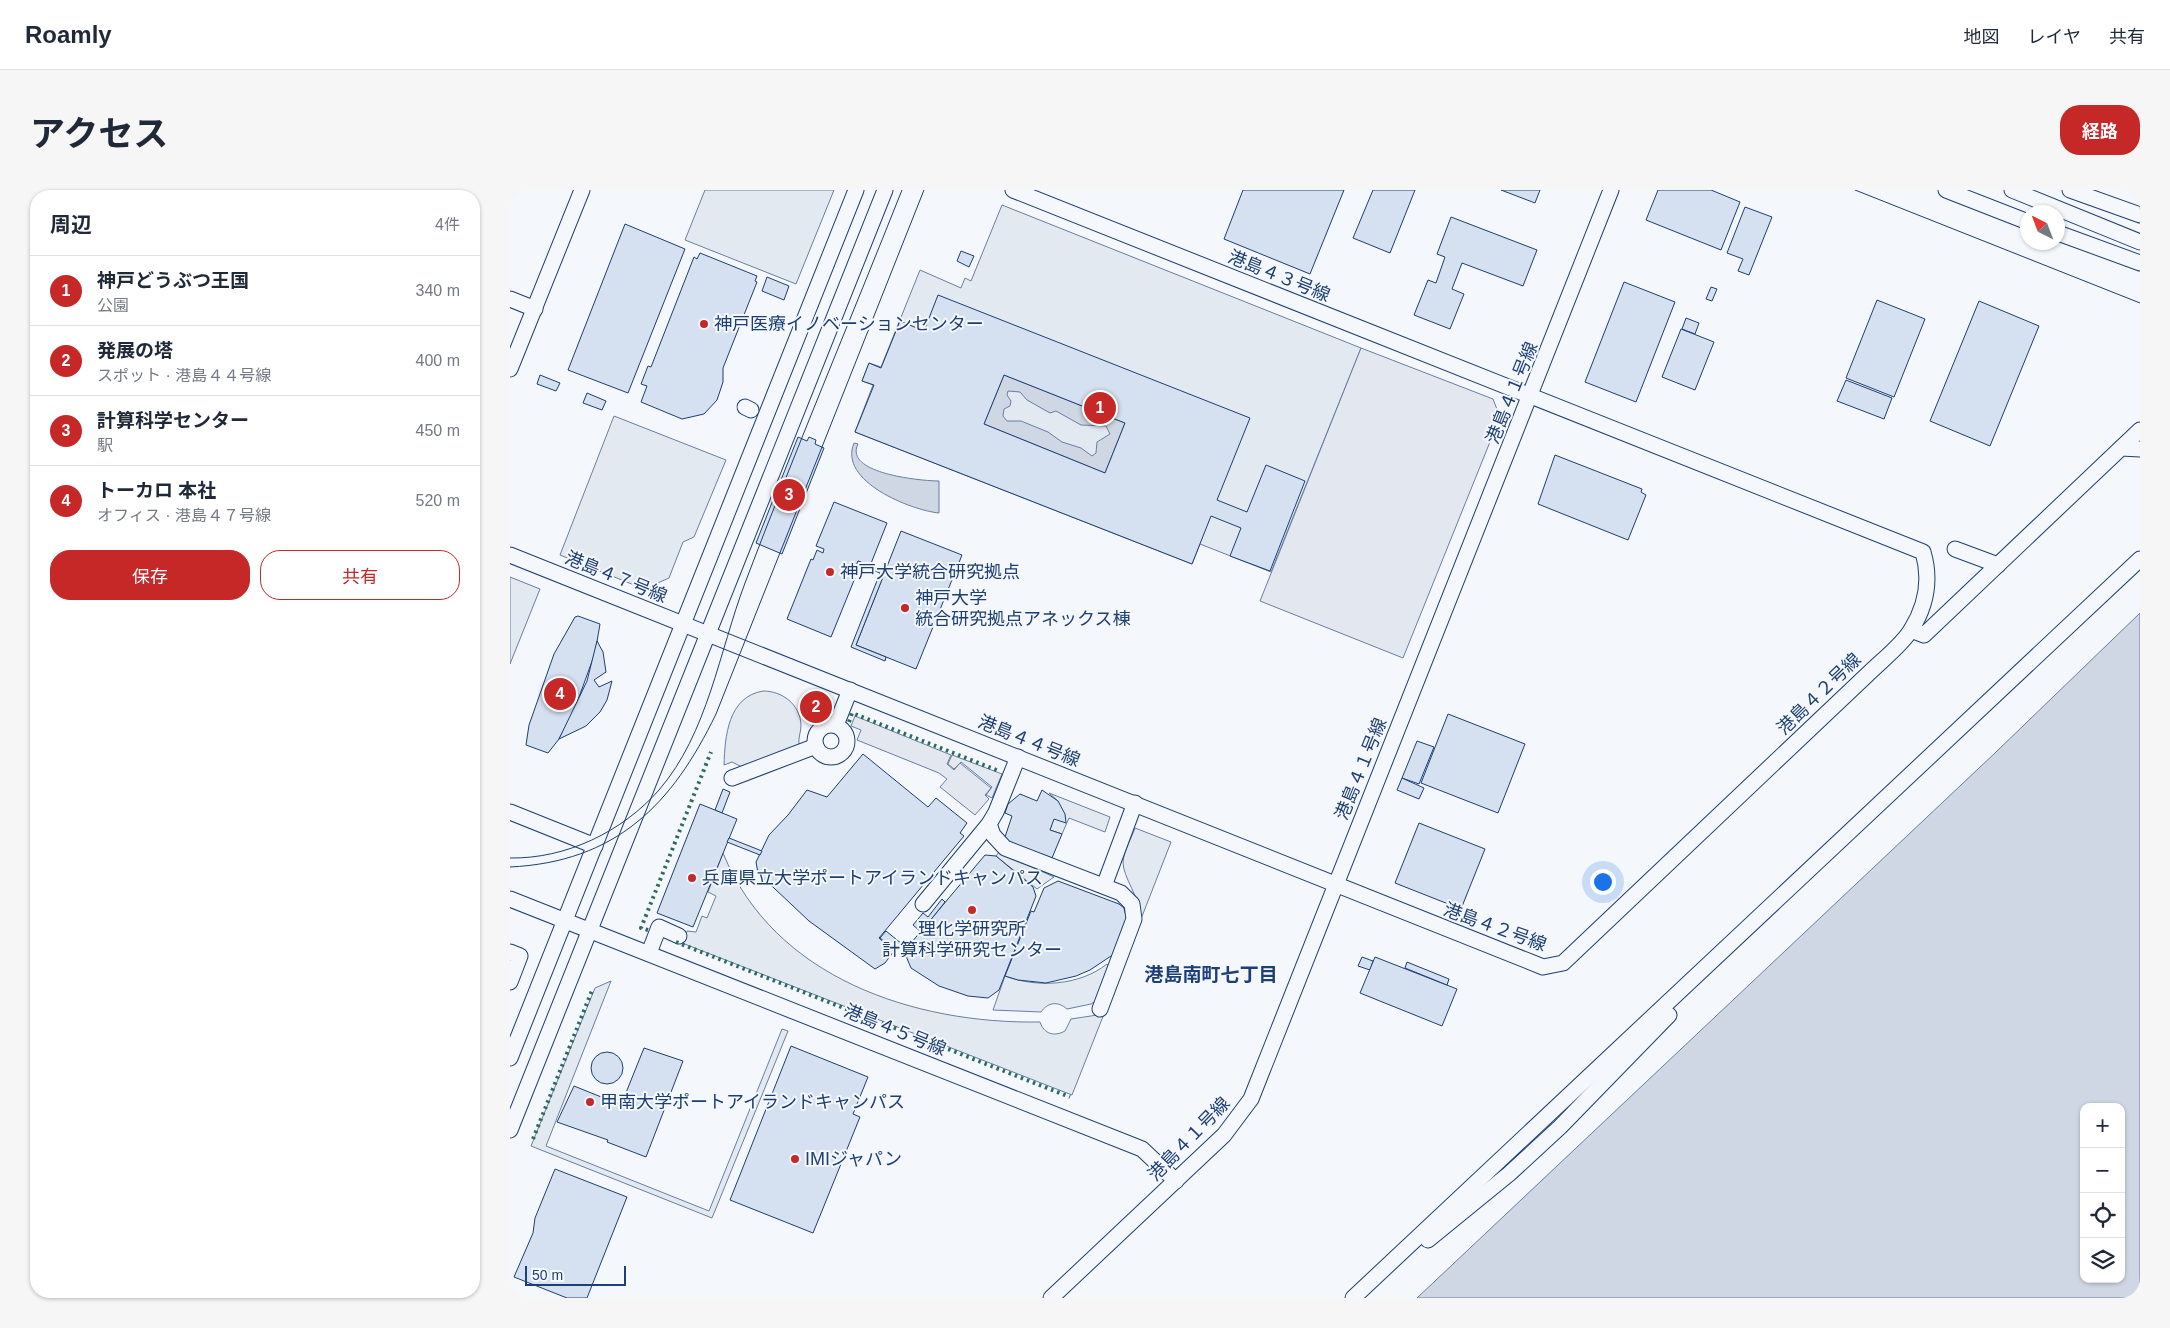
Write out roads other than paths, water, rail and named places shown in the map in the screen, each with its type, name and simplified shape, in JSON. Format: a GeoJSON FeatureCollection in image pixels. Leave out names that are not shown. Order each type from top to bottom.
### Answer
{"type":"FeatureCollection","features":[{"type":"Feature","properties":{"kind":"street"},"geometry":{"type":"LineString","coordinates":[[510,369],[582,190]]}},
{"type":"Feature","properties":{"kind":"street"},"geometry":{"type":"LineString","coordinates":[[510,1058],[856,190]]}},
{"type":"Feature","properties":{"kind":"street"},"geometry":{"type":"LineString","coordinates":[[510,1130],[885,190]]}},
{"type":"Feature","properties":{"kind":"street","name":"港島４３号線"},"geometry":{"type":"LineString","coordinates":[[1013,190],[1531,396]]}},
{"type":"Feature","properties":{"kind":"street","name":"港島４１号線"},"geometry":{"type":"LineString","coordinates":[[1051,1298],[1224,1135],[1251,1099],[1611,190]]}},
{"type":"Feature","properties":{"kind":"street"},"geometry":{"type":"LineString","coordinates":[[1946,190],[2020,219]]}},
{"type":"Feature","properties":{"kind":"street"},"geometry":{"type":"LineString","coordinates":[[2012,190],[2031,194],[2140,242]]}},
{"type":"Feature","properties":{"kind":"street"},"geometry":{"type":"LineString","coordinates":[[2070,190],[2140,215]]}},
{"type":"Feature","properties":{"kind":"street"},"geometry":{"type":"LineString","coordinates":[[2000,211],[2031,194]]}},
{"type":"Feature","properties":{"kind":"street"},"geometry":{"type":"LineString","coordinates":[[2074,205],[2140,233]]}},
{"type":"Feature","properties":{"kind":"street"},"geometry":{"type":"LineString","coordinates":[[2065,236],[2140,263]]}},
{"type":"Feature","properties":{"kind":"street"},"geometry":{"type":"LineString","coordinates":[[2065,236],[2140,272]]}},
{"type":"Feature","properties":{"kind":"street"},"geometry":{"type":"LineString","coordinates":[[510,299],[535,308]]}},
{"type":"Feature","properties":{"kind":"street","name":"港島４２号線"},"geometry":{"type":"LineString","coordinates":[[1335,885],[1542,967],[1563,963],[1911,630],[1927,591],[1928,569],[1923,552],[1531,396]]}},
{"type":"Feature","properties":{"kind":"street"},"geometry":{"type":"LineString","coordinates":[[1911,630],[1924,635],[2140,430]]}},
{"type":"Feature","properties":{"kind":"street"},"geometry":{"type":"LineString","coordinates":[[2121,448],[2140,449]]}},
{"type":"Feature","properties":{"kind":"street"},"geometry":{"type":"LineString","coordinates":[[1955,549],[1998,565]]}},
{"type":"Feature","properties":{"kind":"street","name":"港島４７号線"},"geometry":{"type":"LineString","coordinates":[[510,555],[708,634]]}},
{"type":"Feature","properties":{"kind":"street"},"geometry":{"type":"LineString","coordinates":[[1353,1298],[2140,560]]}},
{"type":"Feature","properties":{"kind":"street","name":"港島４４号線"},"geometry":{"type":"LineString","coordinates":[[708,634],[1135,803],[1335,885]]}},
{"type":"Feature","properties":{"kind":"street"},"geometry":{"type":"LineString","coordinates":[[836,725],[850,690]]}},
{"type":"Feature","properties":{"kind":"street"},"geometry":{"type":"LineString","coordinates":[[827,725],[836,725],[846,735],[846,745],[841,753],[826,756],[816,746],[815,738],[819,730],[827,725]]}},
{"type":"Feature","properties":{"kind":"street"},"geometry":{"type":"LineString","coordinates":[[732,778],[816,746]]}},
{"type":"Feature","properties":{"kind":"street"},"geometry":{"type":"LineString","coordinates":[[922,904],[989,824],[1018,757]]}},
{"type":"Feature","properties":{"kind":"street"},"geometry":{"type":"LineString","coordinates":[[1104,886],[1135,803]]}},
{"type":"Feature","properties":{"kind":"street"},"geometry":{"type":"LineString","coordinates":[[510,812],[595,846]]}},
{"type":"Feature","properties":{"kind":"street"},"geometry":{"type":"LineString","coordinates":[[989,824],[993,835],[1005,848],[1104,886],[1125,896],[1132,904],[1134,914],[1100,1009]]}},
{"type":"Feature","properties":{"kind":"street","name":"港島４５号線"},"geometry":{"type":"LineString","coordinates":[[510,899],[1142,1149],[1176,1181]]}},
{"type":"Feature","properties":{"kind":"street"},"geometry":{"type":"LineString","coordinates":[[649,953],[658,927],[680,936]]}},
{"type":"Feature","properties":{"kind":"street"},"geometry":{"type":"LineString","coordinates":[[1358,1298],[1509,1174],[1560,1127],[1627,1060],[1734,941]]}},
{"type":"Feature","properties":{"kind":"street"},"geometry":{"type":"LineString","coordinates":[[510,952],[520,956],[510,982]]}},
{"type":"Feature","properties":{"kind":"tram line"},"geometry":{"type":"LineString","coordinates":[[510,858],[552,854],[592,840],[628,818],[644,805],[659,790],[676,768],[701,718],[745,583],[902,190]]}},
{"type":"Feature","properties":{"kind":"tram line"},"geometry":{"type":"LineString","coordinates":[[510,867],[547,863],[581,854],[610,840],[636,823],[659,801],[680,776],[699,746],[716,714],[924,190]]}},
{"type":"Feature","properties":{"kind":"tram line"},"geometry":{"type":"LineString","coordinates":[[1855,190],[2140,303]]}},
{"type":"Feature","properties":{"kind":"place","name":"神戸医療イノベーションセンター"},"geometry":{"type":"Point","coordinates":[704,324]}},
{"type":"Feature","properties":{"kind":"place","name":"神戸どうぶつ王国"},"geometry":{"type":"Point","coordinates":[1100,408]}},
{"type":"Feature","properties":{"kind":"place","name":"計算科学センター"},"geometry":{"type":"Point","coordinates":[789,495]}},
{"type":"Feature","properties":{"kind":"place","name":"神戸大学統合研究拠点"},"geometry":{"type":"Point","coordinates":[830,572]}},
{"type":"Feature","properties":{"kind":"place","name":"神戸大学 統合研究拠点アネックス棟"},"geometry":{"type":"Point","coordinates":[905,608]}},
{"type":"Feature","properties":{"kind":"place","name":"トーカロ 本社"},"geometry":{"type":"Point","coordinates":[560,694]}},
{"type":"Feature","properties":{"kind":"place","name":"発展の塔"},"geometry":{"type":"Point","coordinates":[816,707]}},
{"type":"Feature","properties":{"kind":"place","name":"兵庫県立大学ポートアイランドキャンパス"},"geometry":{"type":"Point","coordinates":[692,878]}},
{"type":"Feature","properties":{"kind":"place","name":"理化学研究所 計算科学研究センター"},"geometry":{"type":"Point","coordinates":[972,910]}},
{"type":"Feature","properties":{"kind":"place","name":"甲南大学ポートアイランドキャンパス"},"geometry":{"type":"Point","coordinates":[590,1102]}},
{"type":"Feature","properties":{"kind":"place","name":"IMIジャパン"},"geometry":{"type":"Point","coordinates":[795,1159]}},
{"type":"Feature","properties":{"kind":"district","name":"港島南町七丁目"},"geometry":{"type":"Point","coordinates":[1211,974]}}]}
